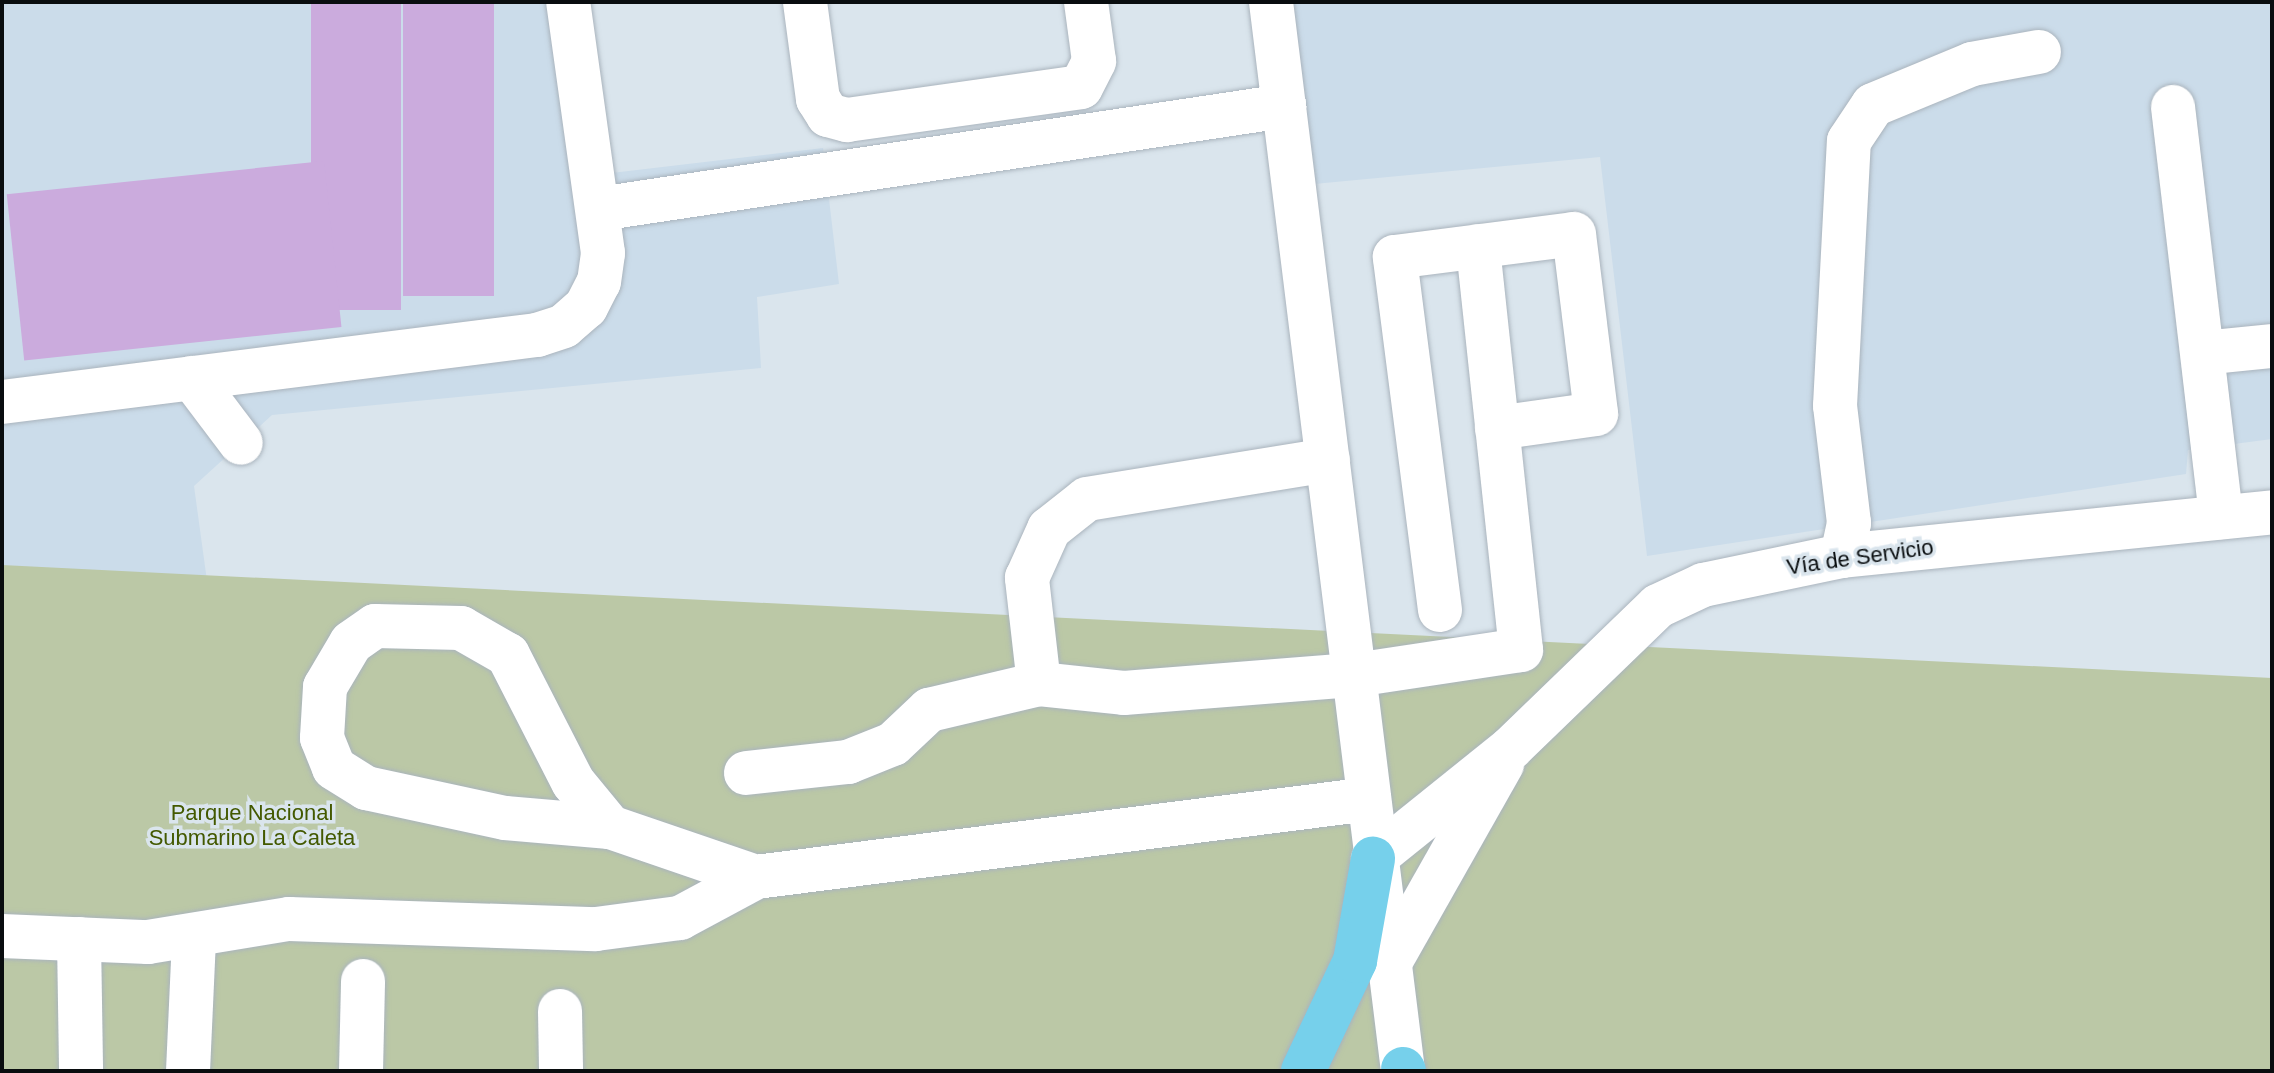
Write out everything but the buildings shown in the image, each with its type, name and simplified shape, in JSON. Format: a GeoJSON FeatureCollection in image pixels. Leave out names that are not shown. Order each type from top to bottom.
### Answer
{"type":"FeatureCollection","features":[{"type":"Feature","properties":{"kind":"main road"},"geometry":{"type":"LineString","coordinates":[[1303,1071],[1355,961],[1373,859]]}},
{"type":"Feature","properties":{"kind":"lane"},"geometry":{"type":"LineString","coordinates":[[2,402],[537,335],[564,326],[586,307],[599,282],[599,209],[568,2]]}},
{"type":"Feature","properties":{"kind":"lane"},"geometry":{"type":"LineString","coordinates":[[805,2],[818,99],[828,115],[847,120],[1081,87],[1094,61],[1086,2]]}},
{"type":"Feature","properties":{"kind":"lane"},"geometry":{"type":"LineString","coordinates":[[1271,2],[1355,675],[1373,859],[1403,1070]]}},
{"type":"Feature","properties":{"kind":"lane"},"geometry":{"type":"LineString","coordinates":[[1842,556],[1849,523],[1835,406],[1849,141],[1873,105],[1972,64],[2039,52]]}},
{"type":"Feature","properties":{"kind":"lane"},"geometry":{"type":"LineString","coordinates":[[599,209],[1284,106]]}},
{"type":"Feature","properties":{"kind":"lane"},"geometry":{"type":"LineString","coordinates":[[2173,107],[2221,517]]}},
{"type":"Feature","properties":{"kind":"lane"},"geometry":{"type":"LineString","coordinates":[[1440,610],[1395,257],[1574,234],[1596,414],[1497,428]]}},
{"type":"Feature","properties":{"kind":"lane"},"geometry":{"type":"LineString","coordinates":[[746,773],[848,762],[893,744],[929,710],[1039,684],[1124,693],[1355,675],[1521,650],[1478,246]]}},
{"type":"Feature","properties":{"kind":"lane"},"geometry":{"type":"LineString","coordinates":[[2203,353],[2272,346]]}},
{"type":"Feature","properties":{"kind":"lane"},"geometry":{"type":"LineString","coordinates":[[192,378],[241,443]]}},
{"type":"Feature","properties":{"kind":"lane"},"geometry":{"type":"LineString","coordinates":[[1039,684],[1027,578],[1049,529],[1087,499],[1328,460]]}},
{"type":"Feature","properties":{"kind":"lane","name":"Vía de Servicio"},"geometry":{"type":"LineString","coordinates":[[1373,859],[1511,748],[1658,606],[1703,585],[1842,556],[2272,512]]}},
{"type":"Feature","properties":{"kind":"lane"},"geometry":{"type":"LineString","coordinates":[[610,827],[573,782],[508,655],[461,628],[375,626],[351,643],[325,687],[322,738],[334,768],[366,788],[505,818],[610,827],[756,877]]}},
{"type":"Feature","properties":{"kind":"lane","name":"Vía de Servicio"},"geometry":{"type":"LineString","coordinates":[[1389,964],[1511,748]]}},
{"type":"Feature","properties":{"kind":"lane"},"geometry":{"type":"LineString","coordinates":[[2,936],[79,939],[194,937],[289,919],[596,929],[680,918],[756,877],[1369,799]]}},
{"type":"Feature","properties":{"kind":"lane"},"geometry":{"type":"LineString","coordinates":[[188,1071],[194,937]]}},
{"type":"Feature","properties":{"kind":"lane"},"geometry":{"type":"LineString","coordinates":[[79,939],[81,1071]]}},
{"type":"Feature","properties":{"kind":"lane"},"geometry":{"type":"LineString","coordinates":[[361,1071],[363,981]]}},
{"type":"Feature","properties":{"kind":"lane"},"geometry":{"type":"LineString","coordinates":[[560,1011],[561,1071]]}},
{"type":"Feature","properties":{"kind":"shaded area"},"geometry":{"type":"Polygon","coordinates":[[[2,2],[577,2],[603,174],[823,148],[839,284],[757,297],[761,368],[272,415],[194,486],[247,873],[2,885],[2,2]]]}},
{"type":"Feature","properties":{"kind":"shaded area"},"geometry":{"type":"Polygon","coordinates":[[[1292,2],[2272,2],[2272,439],[2188,450],[2186,474],[1647,556],[1600,157],[1314,184],[1292,2]]]}},
{"type":"Feature","properties":{"kind":"green space","name":"Parque Nacional Submarino La Caleta"},"geometry":{"type":"Polygon","coordinates":[[[2,565],[2272,678],[2272,1071],[2,1071],[2,565]]]}}]}
